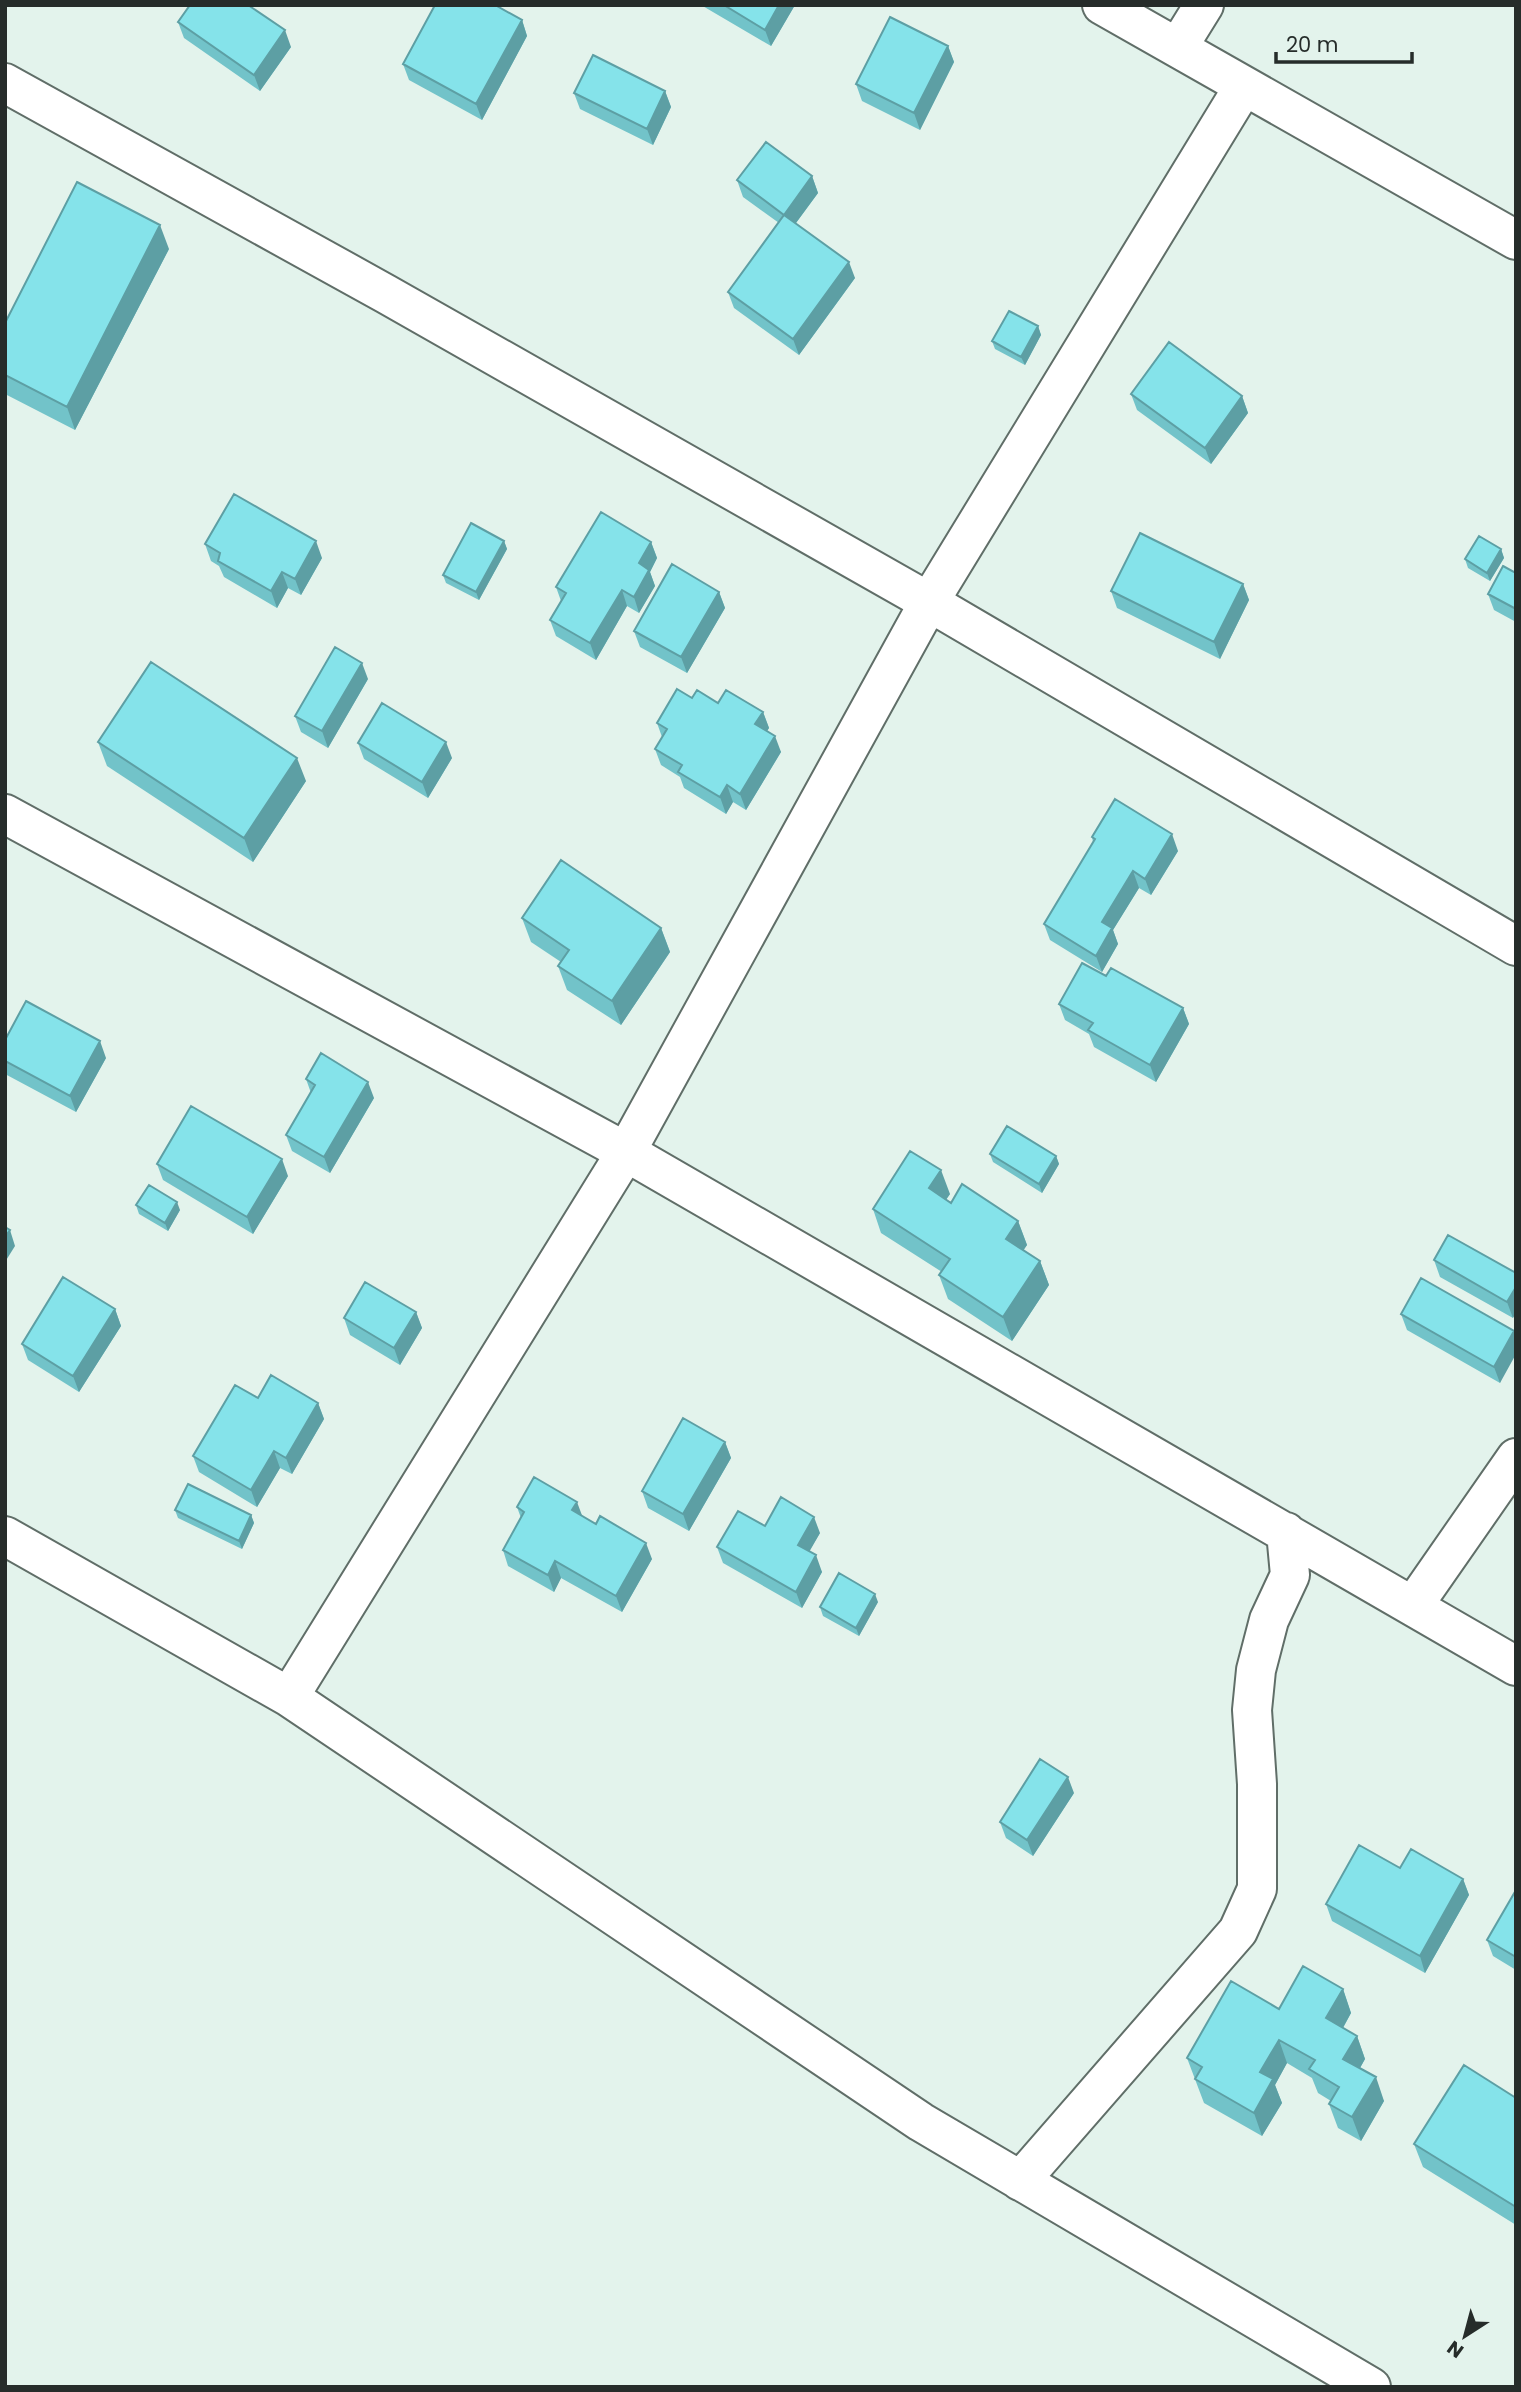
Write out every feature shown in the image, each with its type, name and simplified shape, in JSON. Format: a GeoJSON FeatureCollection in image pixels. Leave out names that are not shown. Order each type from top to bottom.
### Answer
{"type":"FeatureCollection","features":[{"type":"Feature","properties":{"kind":"street"},"geometry":{"type":"LineString","coordinates":[[1102,5],[1516,240]]}},
{"type":"Feature","properties":{"kind":"street"},"geometry":{"type":"LineString","coordinates":[[1178,47],[1204,5]]}},
{"type":"Feature","properties":{"kind":"street"},"geometry":{"type":"LineString","coordinates":[[5,83],[362,280],[929,602],[1516,946]]}},
{"type":"Feature","properties":{"kind":"street"},"geometry":{"type":"LineString","coordinates":[[289,1697],[626,1152],[929,602],[1244,86]]}},
{"type":"Feature","properties":{"kind":"street"},"geometry":{"type":"LineString","coordinates":[[5,814],[626,1152],[1516,1666]]}},
{"type":"Feature","properties":{"kind":"street"},"geometry":{"type":"LineString","coordinates":[[1413,1606],[1516,1458]]}},
{"type":"Feature","properties":{"kind":"street"},"geometry":{"type":"LineString","coordinates":[[1020,2181],[1238,1931],[1257,1889],[1257,1784],[1252,1710],[1256,1670],[1269,1620],[1290,1574],[1286,1532]]}},
{"type":"Feature","properties":{"kind":"street"},"geometry":{"type":"LineString","coordinates":[[5,1536],[289,1697],[921,2122],[1371,2387]]}},
{"type":"Feature","properties":{"kind":"building"},"geometry":{"type":"Polygon","coordinates":[[[190,5],[248,5],[285,30],[254,75],[178,22],[190,5]]]}},
{"type":"Feature","properties":{"kind":"building"},"geometry":{"type":"Polygon","coordinates":[[[435,5],[495,5],[522,20],[476,104],[403,64],[435,5]]]}},
{"type":"Feature","properties":{"kind":"building"},"geometry":{"type":"Polygon","coordinates":[[[724,5],[779,5],[765,30],[724,5]]]}},
{"type":"Feature","properties":{"kind":"building"},"geometry":{"type":"Polygon","coordinates":[[[890,17],[948,46],[914,113],[856,84],[890,17]]]}},
{"type":"Feature","properties":{"kind":"building"},"geometry":{"type":"Polygon","coordinates":[[[593,55],[665,91],[647,129],[574,93],[593,55]]]}},
{"type":"Feature","properties":{"kind":"building"},"geometry":{"type":"Polygon","coordinates":[[[766,142],[812,176],[784,215],[737,180],[766,142]]]}},
{"type":"Feature","properties":{"kind":"building"},"geometry":{"type":"Polygon","coordinates":[[[77,182],[160,225],[67,407],[5,375],[5,323],[77,182]]]}},
{"type":"Feature","properties":{"kind":"building"},"geometry":{"type":"Polygon","coordinates":[[[784,215],[849,262],[793,339],[728,292],[784,215]]]}},
{"type":"Feature","properties":{"kind":"building"},"geometry":{"type":"Polygon","coordinates":[[[1009,311],[1038,326],[1021,357],[992,341],[1009,311]]]}},
{"type":"Feature","properties":{"kind":"building"},"geometry":{"type":"Polygon","coordinates":[[[1169,342],[1242,396],[1205,448],[1131,394],[1169,342]]]}},
{"type":"Feature","properties":{"kind":"building"},"geometry":{"type":"Polygon","coordinates":[[[234,494],[316,541],[295,579],[282,572],[271,591],[218,561],[220,553],[205,544],[234,494]]]}},
{"type":"Feature","properties":{"kind":"building"},"geometry":{"type":"Polygon","coordinates":[[[601,512],[651,542],[639,563],[649,570],[634,597],[622,590],[590,643],[550,620],[566,593],[556,587],[601,512]]]}},
{"type":"Feature","properties":{"kind":"building"},"geometry":{"type":"Polygon","coordinates":[[[471,523],[504,541],[476,592],[443,575],[471,523]]]}},
{"type":"Feature","properties":{"kind":"building"},"geometry":{"type":"Polygon","coordinates":[[[1140,533],[1243,584],[1214,642],[1111,591],[1140,533]]]}},
{"type":"Feature","properties":{"kind":"building"},"geometry":{"type":"Polygon","coordinates":[[[1479,536],[1501,549],[1487,573],[1465,559],[1479,536]]]}},
{"type":"Feature","properties":{"kind":"building"},"geometry":{"type":"Polygon","coordinates":[[[672,564],[719,592],[681,657],[634,631],[672,564]]]}},
{"type":"Feature","properties":{"kind":"building"},"geometry":{"type":"Polygon","coordinates":[[[1503,566],[1516,573],[1516,609],[1488,594],[1503,566]]]}},
{"type":"Feature","properties":{"kind":"building"},"geometry":{"type":"Polygon","coordinates":[[[335,647],[362,663],[322,731],[295,716],[335,647]]]}},
{"type":"Feature","properties":{"kind":"building"},"geometry":{"type":"Polygon","coordinates":[[[151,662],[297,758],[244,838],[98,742],[151,662]]]}},
{"type":"Feature","properties":{"kind":"building"},"geometry":{"type":"Polygon","coordinates":[[[677,689],[692,698],[697,690],[718,703],[726,690],[763,712],[755,724],[775,736],[740,794],[727,785],[720,797],[678,772],[682,765],[655,749],[667,729],[657,723],[677,689]]]}},
{"type":"Feature","properties":{"kind":"building"},"geometry":{"type":"Polygon","coordinates":[[[382,703],[446,742],[422,782],[358,743],[382,703]]]}},
{"type":"Feature","properties":{"kind":"building"},"geometry":{"type":"Polygon","coordinates":[[[1115,799],[1172,834],[1145,879],[1133,871],[1102,922],[1112,928],[1096,956],[1044,924],[1095,839],[1092,837],[1115,799]]]}},
{"type":"Feature","properties":{"kind":"building"},"geometry":{"type":"Polygon","coordinates":[[[561,860],[661,928],[612,1001],[558,966],[569,950],[522,918],[561,860]]]}},
{"type":"Feature","properties":{"kind":"building"},"geometry":{"type":"Polygon","coordinates":[[[1082,963],[1106,976],[1111,968],[1183,1008],[1150,1065],[1088,1030],[1093,1023],[1059,1004],[1082,963]]]}},
{"type":"Feature","properties":{"kind":"building"},"geometry":{"type":"Polygon","coordinates":[[[26,1001],[100,1041],[70,1096],[5,1061],[5,1040],[26,1001]]]}},
{"type":"Feature","properties":{"kind":"building"},"geometry":{"type":"Polygon","coordinates":[[[321,1053],[368,1082],[324,1157],[286,1135],[315,1085],[306,1079],[321,1053]]]}},
{"type":"Feature","properties":{"kind":"building"},"geometry":{"type":"Polygon","coordinates":[[[191,1106],[282,1159],[247,1217],[157,1164],[191,1106]]]}},
{"type":"Feature","properties":{"kind":"building"},"geometry":{"type":"Polygon","coordinates":[[[1007,1126],[1056,1156],[1039,1184],[990,1154],[1007,1126]]]}},
{"type":"Feature","properties":{"kind":"building"},"geometry":{"type":"Polygon","coordinates":[[[910,1151],[941,1170],[929,1188],[951,1203],[962,1184],[1018,1221],[1006,1239],[1040,1261],[1003,1317],[939,1275],[950,1259],[873,1209],[910,1151]]]}},
{"type":"Feature","properties":{"kind":"building"},"geometry":{"type":"Polygon","coordinates":[[[149,1185],[177,1202],[165,1223],[136,1205],[149,1185]]]}},
{"type":"Feature","properties":{"kind":"building"},"geometry":{"type":"Polygon","coordinates":[[[1448,1235],[1516,1273],[1516,1287],[1507,1302],[1434,1260],[1448,1235]]]}},
{"type":"Feature","properties":{"kind":"building"},"geometry":{"type":"Polygon","coordinates":[[[63,1277],[115,1309],[73,1376],[22,1344],[63,1277]]]}},
{"type":"Feature","properties":{"kind":"building"},"geometry":{"type":"Polygon","coordinates":[[[1421,1278],[1514,1331],[1494,1367],[1401,1314],[1421,1278]]]}},
{"type":"Feature","properties":{"kind":"building"},"geometry":{"type":"Polygon","coordinates":[[[365,1282],[416,1312],[394,1348],[344,1318],[365,1282]]]}},
{"type":"Feature","properties":{"kind":"building"},"geometry":{"type":"Polygon","coordinates":[[[271,1375],[318,1403],[286,1458],[274,1451],[251,1490],[193,1456],[235,1385],[258,1398],[271,1375]]]}},
{"type":"Feature","properties":{"kind":"building"},"geometry":{"type":"Polygon","coordinates":[[[683,1418],[725,1442],[683,1514],[642,1491],[683,1418]]]}},
{"type":"Feature","properties":{"kind":"building"},"geometry":{"type":"Polygon","coordinates":[[[534,1477],[577,1502],[572,1510],[596,1524],[600,1516],[646,1543],[616,1596],[555,1561],[548,1575],[503,1550],[524,1512],[517,1507],[534,1477]]]}},
{"type":"Feature","properties":{"kind":"building"},"geometry":{"type":"Polygon","coordinates":[[[188,1484],[251,1515],[239,1541],[175,1510],[188,1484]]]}},
{"type":"Feature","properties":{"kind":"building"},"geometry":{"type":"Polygon","coordinates":[[[781,1497],[814,1517],[798,1545],[816,1555],[796,1592],[717,1547],[738,1511],[765,1526],[781,1497]]]}},
{"type":"Feature","properties":{"kind":"building"},"geometry":{"type":"Polygon","coordinates":[[[839,1573],[875,1594],[856,1628],[820,1607],[839,1573]]]}},
{"type":"Feature","properties":{"kind":"building"},"geometry":{"type":"Polygon","coordinates":[[[1040,1759],[1068,1777],[1027,1840],[1000,1822],[1040,1759]]]}},
{"type":"Feature","properties":{"kind":"building"},"geometry":{"type":"Polygon","coordinates":[[[1359,1845],[1400,1868],[1411,1849],[1463,1879],[1420,1956],[1326,1904],[1359,1845]]]}},
{"type":"Feature","properties":{"kind":"building"},"geometry":{"type":"Polygon","coordinates":[[[1516,1890],[1516,1957],[1487,1940],[1516,1890]]]}},
{"type":"Feature","properties":{"kind":"building"},"geometry":{"type":"Polygon","coordinates":[[[1303,1966],[1343,1989],[1326,2018],[1357,2036],[1343,2059],[1376,2077],[1352,2117],[1329,2104],[1339,2087],[1309,2069],[1315,2060],[1279,2040],[1260,2072],[1273,2079],[1254,2113],[1195,2079],[1202,2067],[1187,2058],[1231,1981],[1279,2009],[1303,1966]]]}},
{"type":"Feature","properties":{"kind":"building"},"geometry":{"type":"Polygon","coordinates":[[[1464,2065],[1516,2098],[1516,2207],[1414,2144],[1464,2065]]]}}]}
